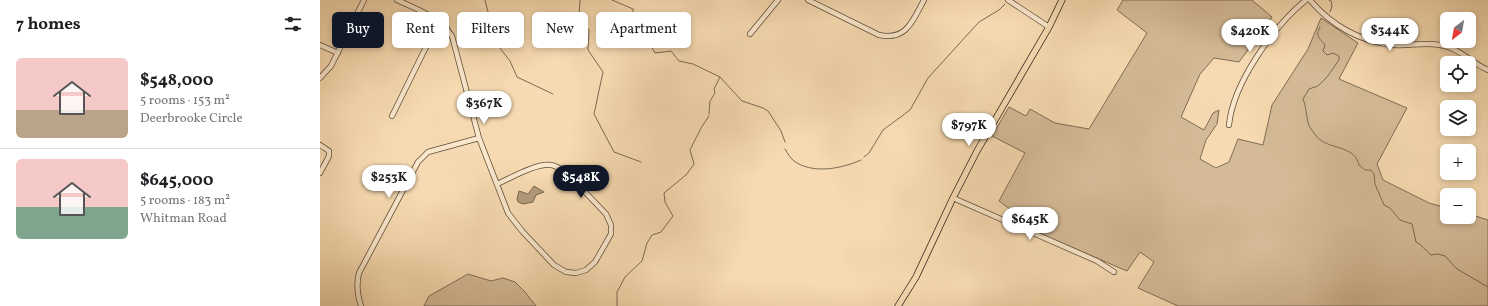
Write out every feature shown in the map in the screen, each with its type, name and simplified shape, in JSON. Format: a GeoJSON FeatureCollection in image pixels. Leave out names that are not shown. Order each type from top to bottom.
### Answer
{"type":"FeatureCollection","features":[{"type":"Feature","properties":{"kind":"main road"},"geometry":{"type":"LineString","coordinates":[[898,306],[929,250],[977,151],[1049,27],[1062,0]]}},
{"type":"Feature","properties":{"kind":"street"},"geometry":{"type":"LineString","coordinates":[[320,78],[331,66],[364,0]]}},
{"type":"Feature","properties":{"kind":"street"},"geometry":{"type":"LineString","coordinates":[[397,0],[421,12]]}},
{"type":"Feature","properties":{"kind":"street"},"geometry":{"type":"LineString","coordinates":[[750,34],[778,0]]}},
{"type":"Feature","properties":{"kind":"street"},"geometry":{"type":"LineString","coordinates":[[808,0],[879,35],[887,37],[902,34],[909,26],[924,0]]}},
{"type":"Feature","properties":{"kind":"street"},"geometry":{"type":"LineString","coordinates":[[1008,0],[1049,27]]}},
{"type":"Feature","properties":{"kind":"street"},"geometry":{"type":"LineString","coordinates":[[1229,125],[1230,115],[1248,69],[1288,15],[1306,0]]}},
{"type":"Feature","properties":{"kind":"street"},"geometry":{"type":"LineString","coordinates":[[1310,0],[1319,11],[1334,23],[1359,37],[1376,42],[1394,44],[1440,45],[1460,52],[1488,70]]}},
{"type":"Feature","properties":{"kind":"street"},"geometry":{"type":"LineString","coordinates":[[449,31],[452,36],[479,138],[508,213],[522,231],[554,265],[566,272],[576,273],[586,270],[595,262],[611,234],[611,225],[606,214],[566,172],[559,167],[550,165],[537,167],[497,184]]}},
{"type":"Feature","properties":{"kind":"street"},"geometry":{"type":"LineString","coordinates":[[320,45],[338,53]]}},
{"type":"Feature","properties":{"kind":"street"},"geometry":{"type":"LineString","coordinates":[[392,116],[426,48]]}},
{"type":"Feature","properties":{"kind":"street"},"geometry":{"type":"LineString","coordinates":[[361,306],[356,283],[359,274],[418,162],[428,152],[479,138]]}},
{"type":"Feature","properties":{"kind":"street"},"geometry":{"type":"LineString","coordinates":[[320,145],[329,151],[329,156],[320,173]]}},
{"type":"Feature","properties":{"kind":"street"},"geometry":{"type":"LineString","coordinates":[[953,198],[1097,261],[1114,272]]}},
{"type":"Feature","properties":{"kind":"shaded area"},"geometry":{"type":"Polygon","coordinates":[[[1123,0],[1252,0],[1272,17],[1239,62],[1214,58],[1200,74],[1181,117],[1204,130],[1213,113],[1219,110],[1217,124],[1206,140],[1200,159],[1216,168],[1229,162],[1238,139],[1263,145],[1272,105],[1308,49],[1321,18],[1358,43],[1339,79],[1407,108],[1377,164],[1383,180],[1429,203],[1440,206],[1440,224],[1476,224],[1476,216],[1488,220],[1488,306],[1178,306],[1138,288],[1154,262],[1140,252],[1127,271],[1010,221],[1014,212],[999,201],[1025,153],[992,136],[1009,107],[1026,116],[1030,109],[1055,123],[1089,129],[1147,33],[1117,10],[1123,0]]]}},
{"type":"Feature","properties":{"kind":"shaded area"},"geometry":{"type":"Polygon","coordinates":[[[534,186],[544,192],[536,195],[533,202],[523,204],[518,202],[517,199],[519,191],[528,194],[534,186]]]}},
{"type":"Feature","properties":{"kind":"shaded area"},"geometry":{"type":"Polygon","coordinates":[[[468,274],[491,281],[503,278],[515,282],[536,306],[424,306],[429,296],[468,274]]]}},
{"type":"Feature","properties":{"kind":"waterway"},"geometry":{"type":"LineString","coordinates":[[485,0],[496,43],[510,61],[517,77],[553,94]]}},
{"type":"Feature","properties":{"kind":"waterway"},"geometry":{"type":"LineString","coordinates":[[580,0],[579,16],[589,30],[588,50],[603,72],[594,114],[614,152],[641,162]]}},
{"type":"Feature","properties":{"kind":"waterway"},"geometry":{"type":"LineString","coordinates":[[612,0],[633,9],[636,27],[641,32],[651,36],[650,44],[655,53],[671,51],[679,61],[693,64],[720,77],[714,89],[715,93],[710,101],[709,114]]}},
{"type":"Feature","properties":{"kind":"waterway"},"geometry":{"type":"LineString","coordinates":[[1329,0],[1331,1],[1332,6],[1330,12]]}},
{"type":"Feature","properties":{"kind":"waterway"},"geometry":{"type":"LineString","coordinates":[[864,157],[869,153],[883,130],[910,110],[928,78],[979,22],[999,10],[1005,4]]}},
{"type":"Feature","properties":{"kind":"waterway"},"geometry":{"type":"LineString","coordinates":[[1320,27],[1318,35],[1319,39],[1325,45],[1323,51],[1327,55],[1333,53],[1339,56],[1339,60],[1327,77],[1318,86],[1309,89],[1303,99],[1309,126],[1320,140],[1327,144],[1344,149],[1353,155],[1357,159],[1359,165],[1365,170],[1371,170],[1374,174],[1375,184],[1384,205],[1390,208],[1400,220],[1412,224],[1416,242],[1431,255],[1438,254],[1445,256],[1457,269],[1488,287]]}},
{"type":"Feature","properties":{"kind":"waterway"},"geometry":{"type":"LineString","coordinates":[[720,77],[742,101],[768,111],[781,131],[785,142]]}},
{"type":"Feature","properties":{"kind":"waterway"},"geometry":{"type":"LineString","coordinates":[[617,306],[617,292],[625,277],[642,261],[647,243],[652,235],[661,232],[673,216],[665,202],[664,193],[686,175],[694,164],[690,150],[709,116]]}},
{"type":"Feature","properties":{"kind":"waterway"},"geometry":{"type":"LineString","coordinates":[[785,149],[795,162],[812,168],[829,169],[861,160]]}}]}
